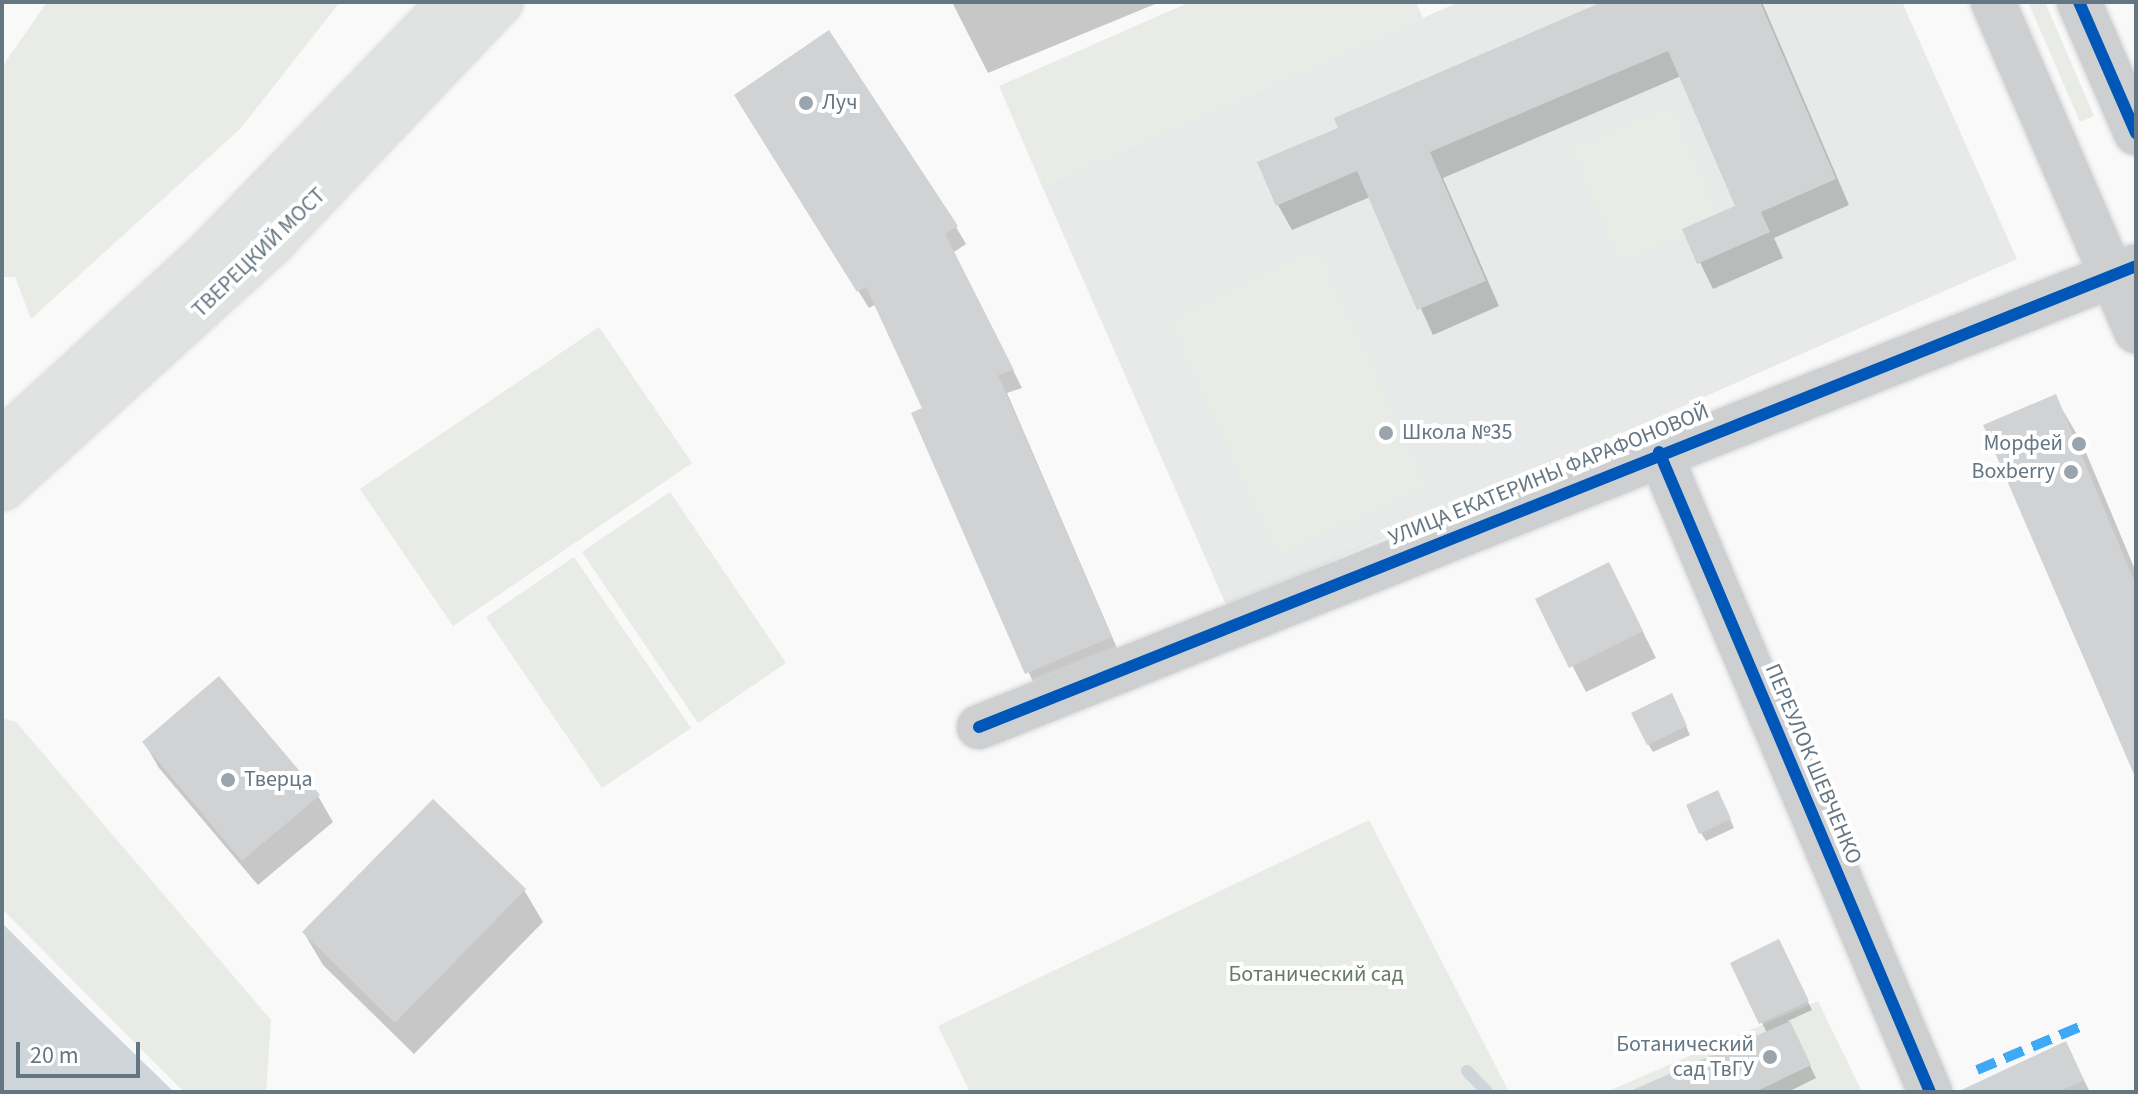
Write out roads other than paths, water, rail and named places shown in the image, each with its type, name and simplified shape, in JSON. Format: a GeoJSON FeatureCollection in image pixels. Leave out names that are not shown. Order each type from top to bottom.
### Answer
{"type":"FeatureCollection","features":[{"type":"Feature","properties":{"kind":"main road","name":"ТВЕРЕЦКИЙ МОСТ"},"geometry":{"type":"LineString","coordinates":[[2,443],[209,253],[452,2]]}},
{"type":"Feature","properties":{"kind":"main road","name":"ТВЕРЕЦКИЙ МОСТ"},"geometry":{"type":"LineString","coordinates":[[2,488],[254,260],[500,2]]}},
{"type":"Feature","properties":{"kind":"street"},"geometry":{"type":"LineString","coordinates":[[1993,2],[2124,271],[2136,331]]}},
{"type":"Feature","properties":{"kind":"street"},"geometry":{"type":"LineString","coordinates":[[2079,2],[2136,133]]}},
{"type":"Feature","properties":{"kind":"street","name":"УЛИЦА ЕКАТЕРИНЫ ФАРАФОНОВОЙ"},"geometry":{"type":"LineString","coordinates":[[979,727],[1659,452],[2124,271]]}},
{"type":"Feature","properties":{"kind":"street","name":"ПЕРЕУЛОК ШЕВЧЕНКО"},"geometry":{"type":"LineString","coordinates":[[1659,452],[1930,1092]]}},
{"type":"Feature","properties":{"kind":"waterway"},"geometry":{"type":"LineString","coordinates":[[1467,1071],[1487,1092]]}},
{"type":"Feature","properties":{"kind":"place","name":"Луч"},"geometry":{"type":"Point","coordinates":[806,103]}},
{"type":"Feature","properties":{"kind":"place","name":"Школа №35"},"geometry":{"type":"Point","coordinates":[1386,433]}},
{"type":"Feature","properties":{"kind":"place","name":"Морфей"},"geometry":{"type":"Point","coordinates":[2079,444]}},
{"type":"Feature","properties":{"kind":"place","name":"Boxberry"},"geometry":{"type":"Point","coordinates":[2071,472]}},
{"type":"Feature","properties":{"kind":"place","name":"Тверца"},"geometry":{"type":"Point","coordinates":[228,780]}},
{"type":"Feature","properties":{"kind":"place","name":"Ботанический сад ТвГУ"},"geometry":{"type":"Point","coordinates":[1770,1057]}},
{"type":"Feature","properties":{"kind":"park label","name":"Ботанический сад"},"geometry":{"type":"Point","coordinates":[1316,975]}}]}
